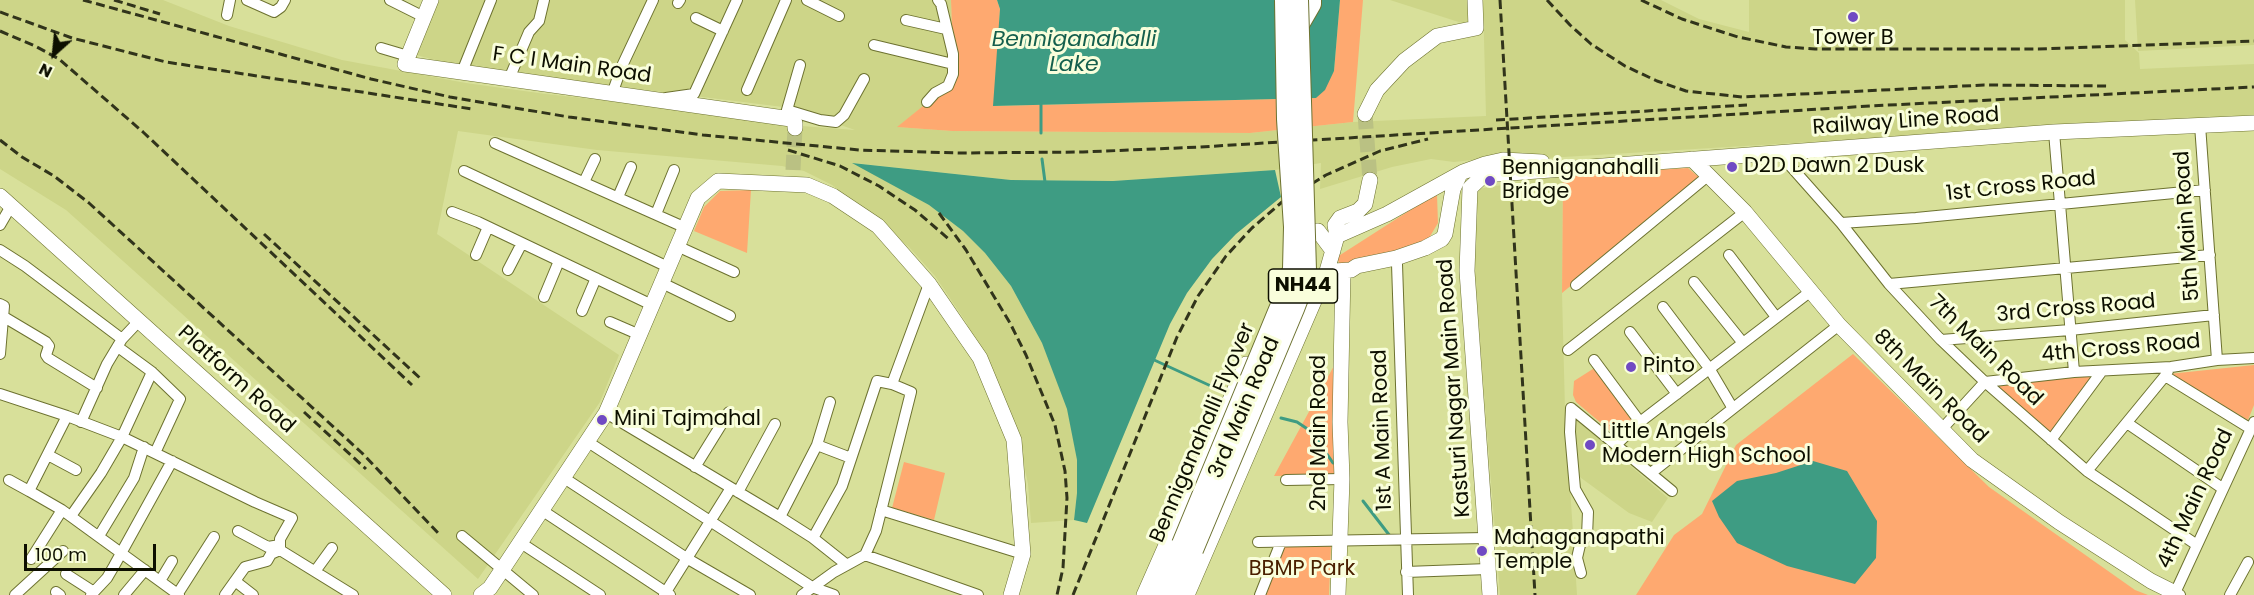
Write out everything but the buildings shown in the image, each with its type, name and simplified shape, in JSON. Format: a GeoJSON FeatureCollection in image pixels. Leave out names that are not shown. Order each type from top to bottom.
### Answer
{"type":"FeatureCollection","features":[{"type":"Feature","properties":{"kind":"highway","name":"Benniganahalli Flyover"},"geometry":{"type":"LineString","coordinates":[[1174,595],[1188,547],[1280,308],[1292,269],[1293,227],[1286,119],[1284,0]]}},
{"type":"Feature","properties":{"kind":"highway","name":"Benniganahalli Flyover"},"geometry":{"type":"LineString","coordinates":[[1158,595],[1188,547],[1303,288],[1307,270],[1299,0]]}},
{"type":"Feature","properties":{"kind":"highway"},"geometry":{"type":"LineString","coordinates":[[1301,23],[1312,0]]}},
{"type":"Feature","properties":{"kind":"street"},"geometry":{"type":"LineString","coordinates":[[227,15],[230,0]]}},
{"type":"Feature","properties":{"kind":"street"},"geometry":{"type":"LineString","coordinates":[[247,0],[274,12],[285,0]]}},
{"type":"Feature","properties":{"kind":"street"},"geometry":{"type":"LineString","coordinates":[[390,0],[424,17]]}},
{"type":"Feature","properties":{"kind":"street"},"geometry":{"type":"LineString","coordinates":[[381,48],[408,56],[431,0]]}},
{"type":"Feature","properties":{"kind":"street"},"geometry":{"type":"LineString","coordinates":[[462,72],[491,0]]}},
{"type":"Feature","properties":{"kind":"street"},"geometry":{"type":"LineString","coordinates":[[509,79],[529,32],[539,21],[544,0]]}},
{"type":"Feature","properties":{"kind":"street"},"geometry":{"type":"LineString","coordinates":[[612,94],[622,66],[653,0]]}},
{"type":"Feature","properties":{"kind":"street"},"geometry":{"type":"LineString","coordinates":[[657,99],[694,94],[737,0]]}},
{"type":"Feature","properties":{"kind":"street"},"geometry":{"type":"LineString","coordinates":[[747,90],[786,0]]}},
{"type":"Feature","properties":{"kind":"street"},"geometry":{"type":"LineString","coordinates":[[807,0],[839,16]]}},
{"type":"Feature","properties":{"kind":"street"},"geometry":{"type":"LineString","coordinates":[[927,102],[935,93],[950,83],[953,64],[941,4],[938,0]]}},
{"type":"Feature","properties":{"kind":"street"},"geometry":{"type":"LineString","coordinates":[[1365,114],[1377,90],[1404,61],[1437,36],[1476,28],[1475,0]]}},
{"type":"Feature","properties":{"kind":"street"},"geometry":{"type":"LineString","coordinates":[[696,18],[723,32]]}},
{"type":"Feature","properties":{"kind":"street"},"geometry":{"type":"LineString","coordinates":[[906,20],[946,29]]}},
{"type":"Feature","properties":{"kind":"street"},"geometry":{"type":"LineString","coordinates":[[874,45],[953,64]]}},
{"type":"Feature","properties":{"kind":"street","name":"F C I Main Road"},"geometry":{"type":"LineString","coordinates":[[408,56],[405,64],[657,99],[799,122]]}},
{"type":"Feature","properties":{"kind":"street"},"geometry":{"type":"LineString","coordinates":[[800,65],[787,110],[799,122],[836,122],[844,116],[864,79]]}},
{"type":"Feature","properties":{"kind":"street","name":"Railway Line Road"},"geometry":{"type":"LineString","coordinates":[[1476,181],[1484,175],[1778,152],[2054,132],[2254,123]]}},
{"type":"Feature","properties":{"kind":"street","name":"5th Main Road"},"geometry":{"type":"LineString","coordinates":[[2200,125],[2217,360]]}},
{"type":"Feature","properties":{"kind":"street"},"geometry":{"type":"LineString","coordinates":[[2054,132],[2074,372]]}},
{"type":"Feature","properties":{"kind":"street"},"geometry":{"type":"LineString","coordinates":[[495,143],[686,228]]}},
{"type":"Feature","properties":{"kind":"street","name":"7th Main Road"},"geometry":{"type":"LineString","coordinates":[[1778,152],[1841,223],[1888,284],[1985,382],[2087,471],[2197,545]]}},
{"type":"Feature","properties":{"kind":"street"},"geometry":{"type":"LineString","coordinates":[[584,182],[595,159]]}},
{"type":"Feature","properties":{"kind":"street","name":"8th Main Road"},"geometry":{"type":"LineString","coordinates":[[1692,159],[1745,212],[1839,325],[1972,460],[2059,522],[2151,581],[2178,594]]}},
{"type":"Feature","properties":{"kind":"street","name":"Railway Line Road"},"geometry":{"type":"LineString","coordinates":[[1335,244],[1485,164],[1503,160],[1545,162],[1561,169]]}},
{"type":"Feature","properties":{"kind":"street"},"geometry":{"type":"LineString","coordinates":[[618,198],[631,167]]}},
{"type":"Feature","properties":{"kind":"street"},"geometry":{"type":"LineString","coordinates":[[656,214],[674,170]]}},
{"type":"Feature","properties":{"kind":"street"},"geometry":{"type":"LineString","coordinates":[[464,171],[668,267]]}},
{"type":"Feature","properties":{"kind":"street"},"geometry":{"type":"LineString","coordinates":[[1575,285],[1709,175]]}},
{"type":"Feature","properties":{"kind":"street"},"geometry":{"type":"LineString","coordinates":[[1286,267],[1347,271],[1357,266],[1395,258],[1425,248],[1442,239],[1445,234],[1453,189],[1459,176]]}},
{"type":"Feature","properties":{"kind":"street"},"geometry":{"type":"LineString","coordinates":[[481,595],[490,588],[543,511],[606,413],[698,198],[718,181],[797,179],[832,196],[878,226],[929,284],[980,358],[1014,440],[1023,554],[1011,595]]}},
{"type":"Feature","properties":{"kind":"street","name":"3rd Main Road"},"geometry":{"type":"LineString","coordinates":[[1187,595],[1327,271],[1335,244],[1335,225],[1340,218],[1358,212],[1365,204],[1370,180]]}},
{"type":"Feature","properties":{"kind":"street","name":"Kasturi Nagar Main Road"},"geometry":{"type":"LineString","coordinates":[[1476,181],[1470,188],[1467,271],[1490,595]]}},
{"type":"Feature","properties":{"kind":"street","name":"1st Cross Road"},"geometry":{"type":"LineString","coordinates":[[1841,223],[2205,190]]}},
{"type":"Feature","properties":{"kind":"street"},"geometry":{"type":"LineString","coordinates":[[0,225],[6,201]]}},
{"type":"Feature","properties":{"kind":"street","name":"Platform Road"},"geometry":{"type":"LineString","coordinates":[[6,201],[444,595]]}},
{"type":"Feature","properties":{"kind":"street"},"geometry":{"type":"LineString","coordinates":[[452,212],[652,305]]}},
{"type":"Feature","properties":{"kind":"street"},"geometry":{"type":"LineString","coordinates":[[1569,350],[1745,212]]}},
{"type":"Feature","properties":{"kind":"street"},"geometry":{"type":"LineString","coordinates":[[476,255],[488,227]]}},
{"type":"Feature","properties":{"kind":"street"},"geometry":{"type":"LineString","coordinates":[[1144,595],[1179,520],[1275,296],[1286,267],[1289,237],[1297,233],[1318,231],[1335,244]]}},
{"type":"Feature","properties":{"kind":"street"},"geometry":{"type":"LineString","coordinates":[[508,270],[522,243]]}},
{"type":"Feature","properties":{"kind":"street"},"geometry":{"type":"LineString","coordinates":[[677,246],[734,272]]}},
{"type":"Feature","properties":{"kind":"street"},"geometry":{"type":"LineString","coordinates":[[0,250],[25,266],[120,343],[180,399],[155,453]]}},
{"type":"Feature","properties":{"kind":"street"},"geometry":{"type":"LineString","coordinates":[[1729,255],[1776,317]]}},
{"type":"Feature","properties":{"kind":"street"},"geometry":{"type":"LineString","coordinates":[[1888,284],[2210,255]]}},
{"type":"Feature","properties":{"kind":"street"},"geometry":{"type":"LineString","coordinates":[[544,297],[559,261]]}},
{"type":"Feature","properties":{"kind":"street","name":"1st A Main Road"},"geometry":{"type":"LineString","coordinates":[[1397,264],[1408,595]]}},
{"type":"Feature","properties":{"kind":"street","name":"2nd Main Road"},"geometry":{"type":"LineString","coordinates":[[1338,595],[1342,479],[1340,422],[1347,271]]}},
{"type":"Feature","properties":{"kind":"street"},"geometry":{"type":"LineString","coordinates":[[582,311],[596,278]]}},
{"type":"Feature","properties":{"kind":"street"},"geometry":{"type":"LineString","coordinates":[[1694,282],[1743,343]]}},
{"type":"Feature","properties":{"kind":"street"},"geometry":{"type":"LineString","coordinates":[[662,283],[730,316]]}},
{"type":"Feature","properties":{"kind":"street"},"geometry":{"type":"LineString","coordinates":[[892,384],[929,284]]}},
{"type":"Feature","properties":{"kind":"street"},"geometry":{"type":"LineString","coordinates":[[1616,445],[1640,422],[1811,291]]}},
{"type":"Feature","properties":{"kind":"street"},"geometry":{"type":"LineString","coordinates":[[0,304],[4,306],[0,354]]}},
{"type":"Feature","properties":{"kind":"street"},"geometry":{"type":"LineString","coordinates":[[1663,307],[1709,368],[1732,407]]}},
{"type":"Feature","properties":{"kind":"street","name":"3rd Cross Road"},"geometry":{"type":"LineString","coordinates":[[1941,340],[2070,330],[2214,315]]}},
{"type":"Feature","properties":{"kind":"street"},"geometry":{"type":"LineString","coordinates":[[4,317],[46,342],[49,346],[46,355],[48,358],[96,388]]}},
{"type":"Feature","properties":{"kind":"street"},"geometry":{"type":"LineString","coordinates":[[81,422],[107,364],[120,343],[139,321]]}},
{"type":"Feature","properties":{"kind":"street"},"geometry":{"type":"LineString","coordinates":[[610,322],[639,335]]}},
{"type":"Feature","properties":{"kind":"street"},"geometry":{"type":"LineString","coordinates":[[1651,473],[1839,325]]}},
{"type":"Feature","properties":{"kind":"street"},"geometry":{"type":"LineString","coordinates":[[1630,332],[1677,394]]}},
{"type":"Feature","properties":{"kind":"street","name":"4th Cross Road"},"geometry":{"type":"LineString","coordinates":[[1985,382],[2074,372],[2168,371],[2217,360],[2254,358]]}},
{"type":"Feature","properties":{"kind":"street"},"geometry":{"type":"LineString","coordinates":[[1594,360],[1640,422]]}},
{"type":"Feature","properties":{"kind":"street"},"geometry":{"type":"LineString","coordinates":[[2051,440],[2102,371]]}},
{"type":"Feature","properties":{"kind":"street"},"geometry":{"type":"LineString","coordinates":[[2087,471],[2168,371],[2252,426]]}},
{"type":"Feature","properties":{"kind":"street"},"geometry":{"type":"LineString","coordinates":[[31,559],[66,513],[101,473],[122,437],[152,372]]}},
{"type":"Feature","properties":{"kind":"street"},"geometry":{"type":"LineString","coordinates":[[802,595],[865,555],[876,531],[911,392],[877,381],[842,486],[813,538]]}},
{"type":"Feature","properties":{"kind":"street"},"geometry":{"type":"LineString","coordinates":[[1941,430],[1985,382]]}},
{"type":"Feature","properties":{"kind":"street"},"geometry":{"type":"LineString","coordinates":[[0,394],[122,437],[292,518],[280,539],[280,548]]}},
{"type":"Feature","properties":{"kind":"street"},"geometry":{"type":"LineString","coordinates":[[780,517],[817,445],[830,402]]}},
{"type":"Feature","properties":{"kind":"street"},"geometry":{"type":"LineString","coordinates":[[1581,573],[1577,558],[1580,545],[1587,536],[1588,513],[1575,489],[1570,432],[1571,408],[1672,491]]}},
{"type":"Feature","properties":{"kind":"street"},"geometry":{"type":"LineString","coordinates":[[695,467],[729,412]]}},
{"type":"Feature","properties":{"kind":"street"},"geometry":{"type":"LineString","coordinates":[[606,413],[780,517],[813,538],[847,565]]}},
{"type":"Feature","properties":{"kind":"street"},"geometry":{"type":"LineString","coordinates":[[29,491],[67,416]]}},
{"type":"Feature","properties":{"kind":"street"},"geometry":{"type":"LineString","coordinates":[[2127,423],[2222,488]]}},
{"type":"Feature","properties":{"kind":"street"},"geometry":{"type":"LineString","coordinates":[[543,511],[667,594],[775,424]]}},
{"type":"Feature","properties":{"kind":"street","name":"4th Main Road"},"geometry":{"type":"LineString","coordinates":[[2178,594],[2222,488],[2252,426]]}},
{"type":"Feature","properties":{"kind":"street"},"geometry":{"type":"LineString","coordinates":[[588,442],[812,587],[834,595]]}},
{"type":"Feature","properties":{"kind":"street"},"geometry":{"type":"LineString","coordinates":[[817,445],[852,458]]}},
{"type":"Feature","properties":{"kind":"street"},"geometry":{"type":"LineString","coordinates":[[99,536],[134,478],[144,447]]}},
{"type":"Feature","properties":{"kind":"street"},"geometry":{"type":"LineString","coordinates":[[48,455],[76,470]]}},
{"type":"Feature","properties":{"kind":"street"},"geometry":{"type":"LineString","coordinates":[[66,574],[92,594],[107,578],[172,461]]}},
{"type":"Feature","properties":{"kind":"street"},"geometry":{"type":"LineString","coordinates":[[564,478],[688,559],[750,595]]}},
{"type":"Feature","properties":{"kind":"street"},"geometry":{"type":"LineString","coordinates":[[1286,480],[1342,479]]}},
{"type":"Feature","properties":{"kind":"street"},"geometry":{"type":"LineString","coordinates":[[9,480],[66,513],[178,595],[214,537]]}},
{"type":"Feature","properties":{"kind":"street"},"geometry":{"type":"LineString","coordinates":[[881,510],[1023,554]]}},
{"type":"Feature","properties":{"kind":"street"},"geometry":{"type":"LineString","coordinates":[[238,531],[268,547],[280,548],[353,595]]}},
{"type":"Feature","properties":{"kind":"street"},"geometry":{"type":"LineString","coordinates":[[462,536],[533,595]]}},
{"type":"Feature","properties":{"kind":"street"},"geometry":{"type":"LineString","coordinates":[[1258,542],[1486,538]]}},
{"type":"Feature","properties":{"kind":"street"},"geometry":{"type":"LineString","coordinates":[[1260,595],[1281,542]]}},
{"type":"Feature","properties":{"kind":"street"},"geometry":{"type":"LineString","coordinates":[[521,543],[600,595]]}},
{"type":"Feature","properties":{"kind":"street"},"geometry":{"type":"LineString","coordinates":[[225,595],[244,567],[267,561],[271,554],[280,548]]}},
{"type":"Feature","properties":{"kind":"street"},"geometry":{"type":"LineString","coordinates":[[316,570],[332,548]]}},
{"type":"Feature","properties":{"kind":"street"},"geometry":{"type":"LineString","coordinates":[[17,595],[63,550]]}},
{"type":"Feature","properties":{"kind":"street"},"geometry":{"type":"LineString","coordinates":[[865,555],[978,595]]}},
{"type":"Feature","properties":{"kind":"street"},"geometry":{"type":"LineString","coordinates":[[160,581],[172,561]]}},
{"type":"Feature","properties":{"kind":"street"},"geometry":{"type":"LineString","coordinates":[[2230,595],[2248,562]]}},
{"type":"Feature","properties":{"kind":"street"},"geometry":{"type":"LineString","coordinates":[[1407,572],[1488,569]]}},
{"type":"Feature","properties":{"kind":"street"},"geometry":{"type":"LineString","coordinates":[[124,595],[145,570]]}},
{"type":"Feature","properties":{"kind":"street"},"geometry":{"type":"LineString","coordinates":[[235,581],[253,595]]}},
{"type":"Feature","properties":{"kind":"shaded area"},"geometry":{"type":"Polygon","coordinates":[[[0,0],[163,0],[229,26],[342,60],[466,83],[546,94],[700,111],[775,124],[855,130],[791,108],[462,67],[416,55],[439,0],[951,0],[954,81],[898,127],[952,131],[1250,133],[1353,122],[1486,116],[1483,0],[1661,0],[1699,19],[1749,32],[1749,0],[2125,0],[2125,40],[2139,53],[2140,69],[2254,64],[2254,115],[1547,158],[1500,157],[1454,162],[1431,159],[1392,167],[1320,189],[1321,163],[1275,170],[1112,181],[1011,180],[854,163],[929,205],[963,231],[985,253],[1011,286],[1042,343],[1068,409],[1077,460],[1077,493],[1074,520],[1031,523],[1028,484],[1020,445],[966,322],[935,276],[909,247],[832,185],[804,171],[782,166],[597,150],[458,131],[437,234],[619,355],[600,402],[478,579],[66,210],[0,169],[0,0]]]}},
{"type":"Feature","properties":{"kind":"shaded area"},"geometry":{"type":"Polygon","coordinates":[[[1390,0],[1469,0],[1468,25],[1390,0]]]}},
{"type":"Feature","properties":{"kind":"shaded area"},"geometry":{"type":"Polygon","coordinates":[[[2135,0],[2254,0],[2254,45],[2138,51],[2135,0]]]}},
{"type":"Feature","properties":{"kind":"shaded area"},"geometry":{"type":"Polygon","coordinates":[[[1563,175],[1562,293],[1565,410],[1577,595],[1500,595],[1474,267],[1478,189],[1563,175]]]}},
{"type":"Feature","properties":{"kind":"shaded area","name":"Little Angels Modern High School"},"geometry":{"type":"Polygon","coordinates":[[[1572,416],[1668,498],[1652,522],[1629,513],[1577,475],[1572,416]]]}},
{"type":"Feature","properties":{"kind":"green space"},"geometry":{"type":"Polygon","coordinates":[[[951,0],[997,0],[1000,9],[994,106],[1316,98],[1334,71],[1340,0],[1363,0],[1353,122],[1250,133],[952,131],[897,127],[954,81],[951,0]]]}},
{"type":"Feature","properties":{"kind":"green space"},"geometry":{"type":"Polygon","coordinates":[[[1688,168],[1701,179],[1562,293],[1563,175],[1688,168]]]}},
{"type":"Feature","properties":{"kind":"green space"},"geometry":{"type":"Polygon","coordinates":[[[751,190],[747,253],[694,231],[704,207],[720,191],[751,190]]]}},
{"type":"Feature","properties":{"kind":"green space"},"geometry":{"type":"Polygon","coordinates":[[[1437,195],[1438,223],[1429,238],[1416,249],[1340,266],[1337,257],[1437,195]]]}},
{"type":"Feature","properties":{"kind":"green space"},"geometry":{"type":"Polygon","coordinates":[[[1853,354],[1989,487],[2135,590],[2148,595],[1636,595],[1674,535],[1702,514],[1736,445],[1853,354]]]}},
{"type":"Feature","properties":{"kind":"green space"},"geometry":{"type":"Polygon","coordinates":[[[1336,362],[1338,475],[1274,476],[1336,362]]]}},
{"type":"Feature","properties":{"kind":"green space"},"geometry":{"type":"Polygon","coordinates":[[[2254,365],[2254,405],[2248,420],[2169,374],[2254,365]]]}},
{"type":"Feature","properties":{"kind":"green space"},"geometry":{"type":"Polygon","coordinates":[[[1596,367],[1637,420],[1615,435],[1576,402],[1573,395],[1574,381],[1596,367]]]}},
{"type":"Feature","properties":{"kind":"green space"},"geometry":{"type":"Polygon","coordinates":[[[2095,376],[2050,434],[1992,384],[2095,376]]]}},
{"type":"Feature","properties":{"kind":"green space"},"geometry":{"type":"Polygon","coordinates":[[[904,462],[945,473],[934,520],[892,508],[904,462]]]}},
{"type":"Feature","properties":{"kind":"green space","name":"BBMP Park"},"geometry":{"type":"Polygon","coordinates":[[[1283,545],[1331,546],[1329,595],[1264,595],[1283,545]]]}},
{"type":"Feature","properties":{"kind":"water","name":"Benniganahalli Lake"},"geometry":{"type":"Polygon","coordinates":[[[997,0],[1340,0],[1334,71],[1325,90],[1316,98],[993,106],[1000,9],[997,0]]]}},
{"type":"Feature","properties":{"kind":"water"},"geometry":{"type":"Polygon","coordinates":[[[852,163],[1011,180],[1113,181],[1275,170],[1281,197],[1236,234],[1212,259],[1187,293],[1170,324],[1087,523],[1074,520],[1077,460],[1067,409],[1042,343],[1011,286],[985,253],[963,231],[929,205],[852,163]]]}},
{"type":"Feature","properties":{"kind":"water"},"geometry":{"type":"Polygon","coordinates":[[[1813,461],[1847,471],[1877,521],[1876,558],[1855,584],[1787,566],[1737,543],[1719,517],[1712,501],[1737,481],[1776,473],[1813,461]]]}},
{"type":"Feature","properties":{"kind":"waterway"},"geometry":{"type":"LineString","coordinates":[[1041,102],[1041,133]]}},
{"type":"Feature","properties":{"kind":"waterway"},"geometry":{"type":"LineString","coordinates":[[1042,159],[1045,182]]}},
{"type":"Feature","properties":{"kind":"waterway"},"geometry":{"type":"LineString","coordinates":[[1152,359],[1224,392]]}},
{"type":"Feature","properties":{"kind":"waterway"},"geometry":{"type":"LineString","coordinates":[[1281,418],[1297,422],[1312,432],[1333,463]]}},
{"type":"Feature","properties":{"kind":"waterway"},"geometry":{"type":"LineString","coordinates":[[1363,501],[1390,536]]}},
{"type":"Feature","properties":{"kind":"tunnel"},"geometry":{"type":"LineString","coordinates":[[1365,114],[1370,180]]}},
{"type":"Feature","properties":{"kind":"tunnel"},"geometry":{"type":"LineString","coordinates":[[793,170],[795,128]]}},
{"type":"Feature","properties":{"kind":"railway"},"geometry":{"type":"LineString","coordinates":[[83,0],[371,79],[450,97],[569,117],[703,135],[859,150],[960,153],[1083,152],[1200,147],[1870,106],[2254,87]]}},
{"type":"Feature","properties":{"kind":"railway"},"geometry":{"type":"LineString","coordinates":[[114,0],[160,14]]}},
{"type":"Feature","properties":{"kind":"railway"},"geometry":{"type":"LineString","coordinates":[[1500,0],[1535,595]]}},
{"type":"Feature","properties":{"kind":"railway"},"geometry":{"type":"LineString","coordinates":[[1547,0],[1591,44],[1625,66],[1686,91],[1742,97],[1984,85],[2109,86]]}},
{"type":"Feature","properties":{"kind":"railway"},"geometry":{"type":"LineString","coordinates":[[1641,0],[1682,19],[1738,37],[1786,47],[1815,49],[2038,49],[2254,41]]}},
{"type":"Feature","properties":{"kind":"railway"},"geometry":{"type":"LineString","coordinates":[[0,12],[72,38],[166,62],[472,109]]}},
{"type":"Feature","properties":{"kind":"railway"},"geometry":{"type":"LineString","coordinates":[[0,31],[59,59],[143,132],[412,385]]}},
{"type":"Feature","properties":{"kind":"railway"},"geometry":{"type":"LineString","coordinates":[[1496,120],[1747,105]]}},
{"type":"Feature","properties":{"kind":"railway"},"geometry":{"type":"LineString","coordinates":[[1073,595],[1177,337],[1198,296],[1226,256],[1252,228],[1282,202],[1326,175],[1380,151],[1428,139]]}},
{"type":"Feature","properties":{"kind":"railway"},"geometry":{"type":"LineString","coordinates":[[0,140],[22,157],[54,176],[89,203],[362,453],[439,534]]}},
{"type":"Feature","properties":{"kind":"railway"},"geometry":{"type":"LineString","coordinates":[[788,150],[840,166],[879,186],[915,210],[951,241]]}},
{"type":"Feature","properties":{"kind":"railway"},"geometry":{"type":"LineString","coordinates":[[939,213],[966,250],[1010,323],[1055,425],[1065,471],[1067,498],[1063,568],[1057,595]]}},
{"type":"Feature","properties":{"kind":"railway"},"geometry":{"type":"LineString","coordinates":[[264,234],[421,379]]}},
{"type":"Feature","properties":{"kind":"railway"},"geometry":{"type":"LineString","coordinates":[[304,412],[366,469]]}},
{"type":"Feature","properties":{"kind":"place","name":"Tower B"},"geometry":{"type":"Point","coordinates":[1853,17]}},
{"type":"Feature","properties":{"kind":"place","name":"D2D Dawn 2 Dusk"},"geometry":{"type":"Point","coordinates":[1732,167]}},
{"type":"Feature","properties":{"kind":"place","name":"Benniganahalli Bridge"},"geometry":{"type":"Point","coordinates":[1490,181]}},
{"type":"Feature","properties":{"kind":"place","name":"Pinto"},"geometry":{"type":"Point","coordinates":[1631,367]}},
{"type":"Feature","properties":{"kind":"place","name":"Mini Tajmahal"},"geometry":{"type":"Point","coordinates":[602,420]}},
{"type":"Feature","properties":{"kind":"place","name":"Little Angels Modern High School"},"geometry":{"type":"Point","coordinates":[1590,445]}},
{"type":"Feature","properties":{"kind":"place","name":"Mahaganapathi Temple"},"geometry":{"type":"Point","coordinates":[1482,551]}}]}
